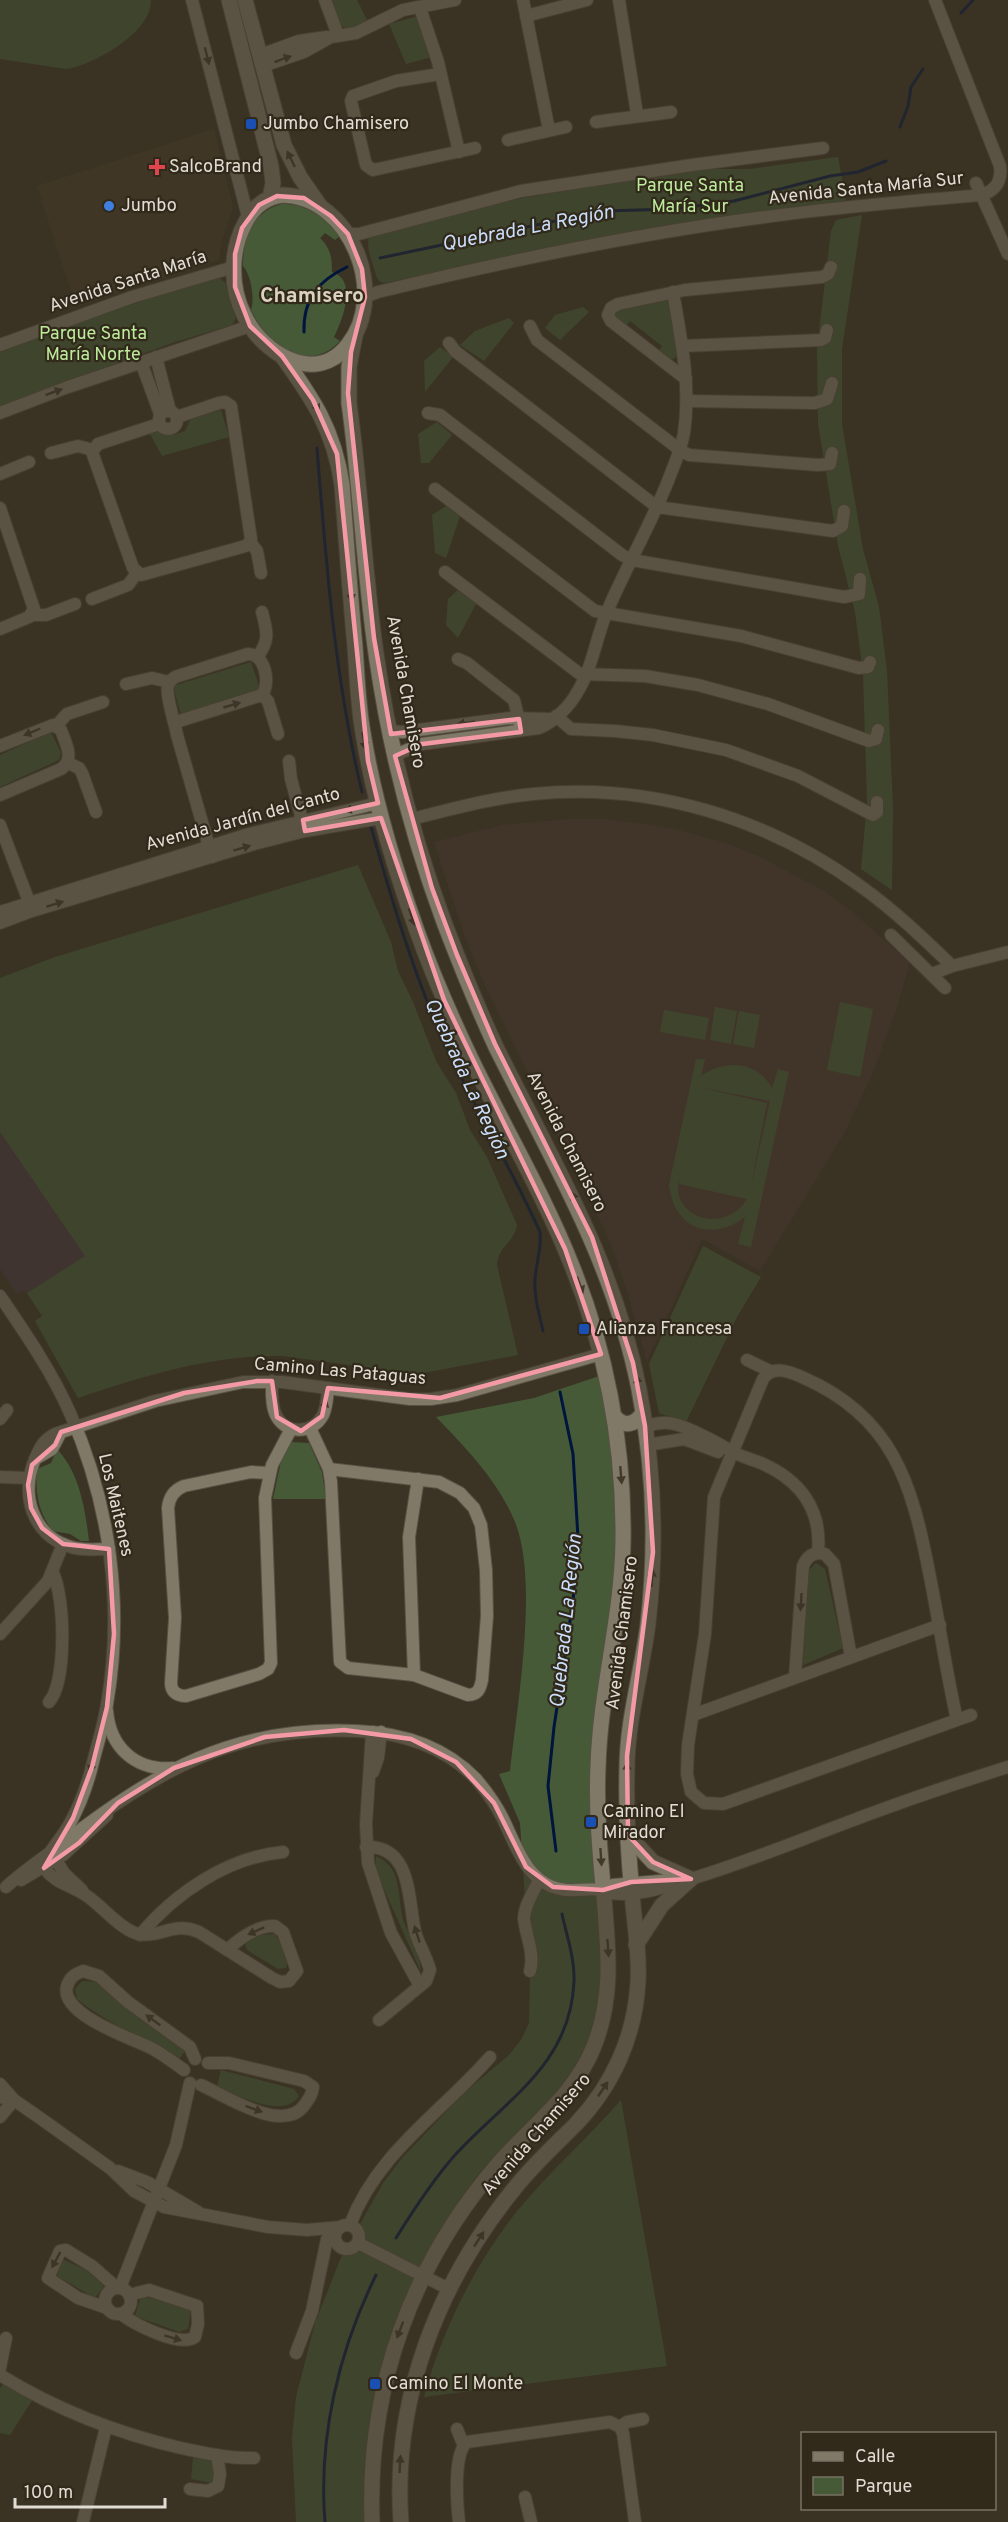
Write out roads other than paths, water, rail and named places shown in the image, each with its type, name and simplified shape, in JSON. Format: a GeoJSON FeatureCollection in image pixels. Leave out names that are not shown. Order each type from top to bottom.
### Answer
{"type":"FeatureCollection","features":[{"type":"Feature","properties":{"kind":"street"},"geometry":{"type":"LineString","coordinates":[[192,0],[248,217]]}},
{"type":"Feature","properties":{"kind":"street"},"geometry":{"type":"LineString","coordinates":[[229,0],[271,165],[273,183],[270,198]]}},
{"type":"Feature","properties":{"kind":"street"},"geometry":{"type":"LineString","coordinates":[[245,0],[284,145],[300,177],[322,208],[348,234],[360,261],[365,297],[355,336],[340,353],[320,365],[304,365],[282,356],[262,341],[250,326],[239,302],[234,267],[237,244],[248,217],[259,205],[270,198],[284,195],[296,196],[322,208]]}},
{"type":"Feature","properties":{"kind":"street"},"geometry":{"type":"LineString","coordinates":[[325,0],[335,36]]}},
{"type":"Feature","properties":{"kind":"street"},"geometry":{"type":"LineString","coordinates":[[261,61],[304,51],[335,36],[356,33],[395,13],[455,0]]}},
{"type":"Feature","properties":{"kind":"street"},"geometry":{"type":"LineString","coordinates":[[523,0],[549,130]]}},
{"type":"Feature","properties":{"kind":"street"},"geometry":{"type":"LineString","coordinates":[[526,16],[586,0]]}},
{"type":"Feature","properties":{"kind":"street"},"geometry":{"type":"LineString","coordinates":[[619,0],[637,114]]}},
{"type":"Feature","properties":{"kind":"street"},"geometry":{"type":"LineString","coordinates":[[935,0],[1000,166],[997,186],[982,195]]}},
{"type":"Feature","properties":{"kind":"street"},"geometry":{"type":"LineString","coordinates":[[420,8],[440,74],[459,152]]}},
{"type":"Feature","properties":{"kind":"street"},"geometry":{"type":"LineString","coordinates":[[440,74],[396,81],[352,96],[351,101],[366,165],[373,170],[475,148]]}},
{"type":"Feature","properties":{"kind":"street"},"geometry":{"type":"LineString","coordinates":[[596,122],[637,114],[671,112]]}},
{"type":"Feature","properties":{"kind":"street"},"geometry":{"type":"LineString","coordinates":[[508,140],[566,127]]}},
{"type":"Feature","properties":{"kind":"street"},"geometry":{"type":"LineString","coordinates":[[348,234],[359,234],[521,191],[823,148]]}},
{"type":"Feature","properties":{"kind":"street"},"geometry":{"type":"LineString","coordinates":[[976,183],[1008,254]]}},
{"type":"Feature","properties":{"kind":"street","name":"Avenida Santa María Sur"},"geometry":{"type":"LineString","coordinates":[[365,297],[532,256],[668,232],[798,213],[982,195]]}},
{"type":"Feature","properties":{"kind":"street","name":"Avenida Santa María"},"geometry":{"type":"LineString","coordinates":[[0,345],[132,297],[234,267]]}},
{"type":"Feature","properties":{"kind":"street"},"geometry":{"type":"LineString","coordinates":[[686,380],[612,322],[608,315],[610,308],[616,304],[673,292],[822,277],[828,274],[831,267]]}},
{"type":"Feature","properties":{"kind":"street"},"geometry":{"type":"LineString","coordinates":[[390,731],[401,733],[476,722],[539,728],[572,700],[586,675],[606,615],[657,507],[680,450],[687,401],[682,346],[673,292]]}},
{"type":"Feature","properties":{"kind":"street"},"geometry":{"type":"LineString","coordinates":[[0,413],[141,362],[250,326]]}},
{"type":"Feature","properties":{"kind":"street"},"geometry":{"type":"LineString","coordinates":[[530,326],[537,340],[689,455],[818,465],[830,464],[832,453]]}},
{"type":"Feature","properties":{"kind":"street"},"geometry":{"type":"LineString","coordinates":[[682,346],[821,340],[825,338],[827,330]]}},
{"type":"Feature","properties":{"kind":"street","name":"Avenida Chamisero"},"geometry":{"type":"LineString","coordinates":[[355,336],[349,367],[348,393],[370,605],[381,683],[395,756],[432,888],[471,989],[501,1055],[576,1202],[602,1264],[631,1355],[644,1420],[652,1512],[652,1573],[644,1653],[627,1756],[631,1888],[639,1964],[636,2007],[629,2036],[616,2067],[590,2107],[535,2164],[507,2198],[449,2289],[429,2333],[410,2394],[401,2453],[401,2522]]}},
{"type":"Feature","properties":{"kind":"street"},"geometry":{"type":"LineString","coordinates":[[449,343],[464,358],[657,507],[832,531],[842,526],[844,512]]}},
{"type":"Feature","properties":{"kind":"street","name":"Avenida Chamisero"},"geometry":{"type":"LineString","coordinates":[[282,356],[321,414],[337,454],[342,485],[363,735],[380,811],[408,904],[444,1000],[473,1064],[565,1249],[588,1309],[601,1354],[614,1416],[622,1496],[623,1540],[618,1617],[603,1706],[598,1758],[598,1806],[609,1988],[602,2025],[589,2058],[560,2101],[513,2146],[482,2183],[454,2223],[424,2276],[397,2339],[383,2387],[373,2459],[372,2522]]}},
{"type":"Feature","properties":{"kind":"street"},"geometry":{"type":"LineString","coordinates":[[156,357],[166,416]]}},
{"type":"Feature","properties":{"kind":"street"},"geometry":{"type":"LineString","coordinates":[[141,362],[166,416]]}},
{"type":"Feature","properties":{"kind":"street"},"geometry":{"type":"LineString","coordinates":[[687,401],[815,403],[827,399],[832,383]]}},
{"type":"Feature","properties":{"kind":"street"},"geometry":{"type":"LineString","coordinates":[[225,402],[231,406],[251,536],[250,542],[242,548],[145,575],[137,573],[93,458],[93,450],[98,444],[166,416],[225,402]]}},
{"type":"Feature","properties":{"kind":"street"},"geometry":{"type":"LineString","coordinates":[[428,413],[440,415],[622,555],[633,560],[844,597],[859,594],[860,579]]}},
{"type":"Feature","properties":{"kind":"street"},"geometry":{"type":"LineString","coordinates":[[51,453],[78,446],[93,450]]}},
{"type":"Feature","properties":{"kind":"street"},"geometry":{"type":"LineString","coordinates":[[0,474],[29,462]]}},
{"type":"Feature","properties":{"kind":"street"},"geometry":{"type":"LineString","coordinates":[[435,489],[595,611],[606,615],[741,636],[859,668],[868,667],[870,662]]}},
{"type":"Feature","properties":{"kind":"street"},"geometry":{"type":"LineString","coordinates":[[0,508],[33,601],[32,615]]}},
{"type":"Feature","properties":{"kind":"street"},"geometry":{"type":"LineString","coordinates":[[250,542],[257,551],[261,573]]}},
{"type":"Feature","properties":{"kind":"street"},"geometry":{"type":"LineString","coordinates":[[445,572],[573,669],[586,675],[596,673],[645,676],[723,691],[791,712],[869,741],[876,739],[878,730]]}},
{"type":"Feature","properties":{"kind":"street"},"geometry":{"type":"LineString","coordinates":[[92,599],[128,585],[137,573]]}},
{"type":"Feature","properties":{"kind":"street"},"geometry":{"type":"LineString","coordinates":[[0,629],[32,615],[46,615],[75,604]]}},
{"type":"Feature","properties":{"kind":"street"},"geometry":{"type":"LineString","coordinates":[[258,656],[268,636],[262,612]]}},
{"type":"Feature","properties":{"kind":"street"},"geometry":{"type":"LineString","coordinates":[[176,722],[262,695],[266,687],[264,666],[258,656],[248,654],[174,677],[169,682],[167,691],[176,722],[177,735],[211,852]]}},
{"type":"Feature","properties":{"kind":"street"},"geometry":{"type":"LineString","coordinates":[[458,659],[467,663],[514,699],[520,725]]}},
{"type":"Feature","properties":{"kind":"street"},"geometry":{"type":"LineString","coordinates":[[126,684],[152,678],[169,682]]}},
{"type":"Feature","properties":{"kind":"street"},"geometry":{"type":"LineString","coordinates":[[358,683],[368,678],[381,683]]}},
{"type":"Feature","properties":{"kind":"street"},"geometry":{"type":"LineString","coordinates":[[262,695],[268,701],[278,734]]}},
{"type":"Feature","properties":{"kind":"street"},"geometry":{"type":"LineString","coordinates":[[56,726],[67,714],[103,702]]}},
{"type":"Feature","properties":{"kind":"street"},"geometry":{"type":"LineString","coordinates":[[554,717],[571,729],[615,730],[653,735],[734,753],[812,782],[873,815],[877,812],[877,802]]}},
{"type":"Feature","properties":{"kind":"street"},"geometry":{"type":"LineString","coordinates":[[395,756],[422,744],[520,725]]}},
{"type":"Feature","properties":{"kind":"street"},"geometry":{"type":"LineString","coordinates":[[0,746],[48,726],[56,726],[61,730],[69,754],[68,763],[61,769],[0,795]]}},
{"type":"Feature","properties":{"kind":"street"},"geometry":{"type":"LineString","coordinates":[[288,761],[304,825]]}},
{"type":"Feature","properties":{"kind":"street"},"geometry":{"type":"LineString","coordinates":[[68,763],[80,770],[96,812]]}},
{"type":"Feature","properties":{"kind":"street"},"geometry":{"type":"LineString","coordinates":[[412,819],[492,800],[574,792],[639,795],[709,810],[775,836],[832,867],[881,901],[952,966]]}},
{"type":"Feature","properties":{"kind":"street","name":"Avenida Jardín del Canto"},"geometry":{"type":"LineString","coordinates":[[0,912],[31,906],[304,825],[380,811]]}},
{"type":"Feature","properties":{"kind":"street"},"geometry":{"type":"LineString","coordinates":[[0,825],[31,906]]}},
{"type":"Feature","properties":{"kind":"street","name":"Avenida Jardín del Canto"},"geometry":{"type":"LineString","coordinates":[[0,923],[31,906]]}},
{"type":"Feature","properties":{"kind":"street"},"geometry":{"type":"LineString","coordinates":[[891,935],[945,988]]}},
{"type":"Feature","properties":{"kind":"street"},"geometry":{"type":"LineString","coordinates":[[932,974],[952,966],[1008,952]]}},
{"type":"Feature","properties":{"kind":"street","name":"Los Maitenes"},"geometry":{"type":"LineString","coordinates":[[0,1296],[40,1356],[75,1426],[93,1476],[109,1549],[114,1617],[107,1707],[84,1791],[53,1856]]}},
{"type":"Feature","properties":{"kind":"street","name":"Camino Las Pataguas"},"geometry":{"type":"LineString","coordinates":[[28,1478],[35,1459],[52,1449],[61,1432],[184,1393],[243,1382],[272,1381],[410,1399],[440,1398],[601,1354]]}},
{"type":"Feature","properties":{"kind":"street"},"geometry":{"type":"LineString","coordinates":[[747,1360],[770,1371],[778,1370],[800,1376],[835,1395],[866,1420],[891,1452],[904,1474],[916,1509],[957,1720]]}},
{"type":"Feature","properties":{"kind":"street"},"geometry":{"type":"LineString","coordinates":[[770,1371],[763,1379],[731,1452],[712,1507],[709,1603],[687,1756],[687,1781],[693,1795],[704,1803],[713,1805],[737,1799],[971,1715]]}},
{"type":"Feature","properties":{"kind":"street"},"geometry":{"type":"LineString","coordinates":[[272,1381],[275,1413],[280,1421],[291,1429],[301,1431],[319,1421],[324,1412],[328,1388]]}},
{"type":"Feature","properties":{"kind":"street"},"geometry":{"type":"LineString","coordinates":[[614,1416],[621,1423],[628,1425],[644,1420],[673,1423],[731,1452],[772,1468],[790,1479],[812,1505],[818,1524],[818,1552]]}},
{"type":"Feature","properties":{"kind":"street"},"geometry":{"type":"LineString","coordinates":[[310,1428],[329,1469],[340,1662],[348,1668],[414,1675],[468,1695],[478,1692],[482,1680],[487,1616],[483,1537],[478,1515],[465,1497],[439,1482],[329,1469]]}},
{"type":"Feature","properties":{"kind":"street"},"geometry":{"type":"LineString","coordinates":[[269,1473],[251,1472],[184,1486],[170,1497],[168,1508],[175,1618],[171,1683],[177,1695],[186,1696],[260,1674],[270,1666],[272,1659],[265,1506],[269,1473],[291,1429]]}},
{"type":"Feature","properties":{"kind":"street"},"geometry":{"type":"LineString","coordinates":[[647,1445],[684,1439],[718,1452],[731,1452]]}},
{"type":"Feature","properties":{"kind":"street"},"geometry":{"type":"LineString","coordinates":[[0,1477],[28,1478],[28,1493],[33,1515],[42,1528],[63,1544],[83,1549],[109,1549]]}},
{"type":"Feature","properties":{"kind":"street"},"geometry":{"type":"LineString","coordinates":[[414,1675],[409,1537],[418,1479]]}},
{"type":"Feature","properties":{"kind":"street"},"geometry":{"type":"LineString","coordinates":[[0,1634],[34,1599],[53,1572],[63,1544]]}},
{"type":"Feature","properties":{"kind":"street"},"geometry":{"type":"LineString","coordinates":[[795,1677],[803,1566],[810,1556],[818,1552],[828,1555],[834,1564],[851,1657]]}},
{"type":"Feature","properties":{"kind":"street"},"geometry":{"type":"LineString","coordinates":[[49,1702],[57,1688],[61,1639],[58,1585],[53,1572]]}},
{"type":"Feature","properties":{"kind":"street"},"geometry":{"type":"LineString","coordinates":[[693,1715],[940,1625]]}},
{"type":"Feature","properties":{"kind":"street","name":"Los Maitenes"},"geometry":{"type":"LineString","coordinates":[[107,1707],[110,1730],[120,1749],[133,1760],[148,1766],[174,1768]]}},
{"type":"Feature","properties":{"kind":"street"},"geometry":{"type":"LineString","coordinates":[[3,1889],[53,1856],[102,1812],[174,1768],[223,1748],[266,1737],[326,1730],[377,1732],[424,1743],[468,1771],[491,1798],[522,1860],[539,1880],[566,1890],[603,1890],[613,1894],[631,1888],[658,1889],[745,1862],[914,1797],[1008,1767]]}},
{"type":"Feature","properties":{"kind":"street"},"geometry":{"type":"LineString","coordinates":[[377,1732],[370,1782],[366,1847],[370,1871],[385,1918],[404,1960],[420,1986]]}},
{"type":"Feature","properties":{"kind":"street"},"geometry":{"type":"LineString","coordinates":[[628,1835],[653,1862],[691,1879]]}},
{"type":"Feature","properties":{"kind":"street"},"geometry":{"type":"LineString","coordinates":[[366,1847],[380,1848],[389,1852],[405,1873],[415,1929],[429,1968],[429,1977],[379,2020]]}},
{"type":"Feature","properties":{"kind":"street"},"geometry":{"type":"LineString","coordinates":[[140,1935],[166,1908],[200,1883],[230,1866],[258,1856],[283,1852]]}},
{"type":"Feature","properties":{"kind":"street"},"geometry":{"type":"LineString","coordinates":[[3,1889],[44,1868],[53,1856]]}},
{"type":"Feature","properties":{"kind":"street"},"geometry":{"type":"LineString","coordinates":[[53,1856],[64,1873],[86,1895],[126,1928],[140,1935],[176,1928],[194,1930],[276,1981],[289,1981],[296,1975],[296,1963],[283,1932],[275,1926],[249,1933],[227,1950]]}},
{"type":"Feature","properties":{"kind":"street"},"geometry":{"type":"LineString","coordinates":[[44,1868],[58,1882],[86,1895]]}},
{"type":"Feature","properties":{"kind":"street"},"geometry":{"type":"LineString","coordinates":[[636,1945],[662,1905],[691,1879]]}},
{"type":"Feature","properties":{"kind":"street"},"geometry":{"type":"LineString","coordinates":[[530,1971],[532,1956],[524,1918],[539,1880]]}},
{"type":"Feature","properties":{"kind":"street"},"geometry":{"type":"LineString","coordinates":[[166,1908],[176,1928]]}},
{"type":"Feature","properties":{"kind":"street"},"geometry":{"type":"LineString","coordinates":[[184,2070],[151,2048],[107,2029],[79,2010],[66,1992],[68,1982],[74,1974],[83,1971],[99,1976],[128,2002],[190,2048],[195,2059]]}},
{"type":"Feature","properties":{"kind":"street"},"geometry":{"type":"LineString","coordinates":[[296,2353],[312,2312],[335,2234],[345,2226],[376,2177],[398,2148],[490,2057]]}},
{"type":"Feature","properties":{"kind":"street"},"geometry":{"type":"LineString","coordinates":[[195,2059],[208,2063],[229,2063],[304,2080],[312,2087],[312,2092],[299,2112],[289,2117],[281,2117],[248,2107],[186,2079],[184,2070],[188,2061],[195,2059]]}},
{"type":"Feature","properties":{"kind":"street"},"geometry":{"type":"LineString","coordinates":[[122,2290],[176,2145],[196,2084],[210,2078],[211,2070],[208,2063]]}},
{"type":"Feature","properties":{"kind":"street"},"geometry":{"type":"LineString","coordinates":[[0,2084],[14,2100],[111,2168],[134,2191],[153,2202],[171,2209],[250,2225],[307,2230],[345,2226],[358,2231],[358,2243]]}},
{"type":"Feature","properties":{"kind":"street"},"geometry":{"type":"LineString","coordinates":[[0,2097],[14,2100]]}},
{"type":"Feature","properties":{"kind":"street"},"geometry":{"type":"LineString","coordinates":[[0,2117],[14,2100]]}},
{"type":"Feature","properties":{"kind":"street"},"geometry":{"type":"LineString","coordinates":[[111,2168],[159,2188],[202,2214]]}},
{"type":"Feature","properties":{"kind":"street"},"geometry":{"type":"LineString","coordinates":[[307,2230],[342,2248],[349,2249],[358,2243]]}},
{"type":"Feature","properties":{"kind":"street"},"geometry":{"type":"LineString","coordinates":[[358,2243],[449,2289]]}},
{"type":"Feature","properties":{"kind":"street"},"geometry":{"type":"LineString","coordinates":[[107,2308],[106,2295],[122,2290],[148,2290],[197,2306],[198,2324],[195,2337],[188,2341],[180,2341],[140,2326],[107,2308],[78,2298],[48,2278],[60,2251],[66,2250],[92,2266],[122,2290],[130,2307],[121,2314]]}},
{"type":"Feature","properties":{"kind":"street"},"geometry":{"type":"LineString","coordinates":[[0,2368],[6,2338]]}},
{"type":"Feature","properties":{"kind":"street"},"geometry":{"type":"LineString","coordinates":[[0,2375],[53,2404],[106,2427],[155,2442],[217,2456],[254,2458]]}},
{"type":"Feature","properties":{"kind":"street"},"geometry":{"type":"LineString","coordinates":[[620,2427],[627,2422],[643,2419]]}},
{"type":"Feature","properties":{"kind":"street"},"geometry":{"type":"LineString","coordinates":[[459,2522],[460,2452],[470,2441],[610,2422],[620,2427],[623,2433],[635,2522]]}},
{"type":"Feature","properties":{"kind":"street"},"geometry":{"type":"LineString","coordinates":[[83,2522],[106,2427]]}},
{"type":"Feature","properties":{"kind":"street"},"geometry":{"type":"LineString","coordinates":[[457,2428],[464,2445]]}},
{"type":"Feature","properties":{"kind":"street"},"geometry":{"type":"LineString","coordinates":[[190,2489],[208,2491],[218,2486],[220,2474],[217,2456]]}},
{"type":"Feature","properties":{"kind":"street"},"geometry":{"type":"LineString","coordinates":[[525,2498],[531,2522]]}},
{"type":"Feature","properties":{"kind":"waterway"},"geometry":{"type":"LineString","coordinates":[[961,13],[973,0]]}},
{"type":"Feature","properties":{"kind":"waterway","name":"Quebrada La Región"},"geometry":{"type":"LineString","coordinates":[[900,127],[908,106],[911,87],[923,69]]}},
{"type":"Feature","properties":{"kind":"waterway","name":"Quebrada La Región"},"geometry":{"type":"LineString","coordinates":[[380,258],[603,211],[674,209],[734,201],[830,176],[858,172],[886,161]]}},
{"type":"Feature","properties":{"kind":"waterway","name":"Quebrada La Región"},"geometry":{"type":"LineString","coordinates":[[304,332],[306,310],[314,292],[328,278],[347,267]]}},
{"type":"Feature","properties":{"kind":"waterway","name":"Quebrada La Región"},"geometry":{"type":"LineString","coordinates":[[317,448],[338,664],[362,792]]}},
{"type":"Feature","properties":{"kind":"waterway","name":"Quebrada La Región"},"geometry":{"type":"LineString","coordinates":[[371,827],[403,933],[430,1010],[465,1085],[540,1232],[535,1286],[543,1331]]}},
{"type":"Feature","properties":{"kind":"waterway","name":"Quebrada La Región"},"geometry":{"type":"LineString","coordinates":[[556,1851],[548,1786],[554,1727],[573,1601],[578,1538],[573,1454],[560,1392]]}},
{"type":"Feature","properties":{"kind":"waterway","name":"Quebrada La Región"},"geometry":{"type":"LineString","coordinates":[[396,2238],[424,2195],[455,2155],[532,2079],[548,2059],[561,2037],[570,2011],[574,1982],[572,1956],[562,1914]]}},
{"type":"Feature","properties":{"kind":"waterway","name":"Quebrada La Región"},"geometry":{"type":"LineString","coordinates":[[325,2522],[325,2458],[334,2395],[351,2333],[376,2275]]}},
{"type":"Feature","properties":{"kind":"place","name":"Jumbo Chamisero"},"geometry":{"type":"Point","coordinates":[251,124]}},
{"type":"Feature","properties":{"kind":"place","name":"SalcoBrand"},"geometry":{"type":"Point","coordinates":[157,167]}},
{"type":"Feature","properties":{"kind":"place","name":"Jumbo"},"geometry":{"type":"Point","coordinates":[109,206]}},
{"type":"Feature","properties":{"kind":"place","name":"Alianza Francesa"},"geometry":{"type":"Point","coordinates":[584,1329]}},
{"type":"Feature","properties":{"kind":"place","name":"Camino El Mirador"},"geometry":{"type":"Point","coordinates":[591,1822]}},
{"type":"Feature","properties":{"kind":"place","name":"Camino El Monte"},"geometry":{"type":"Point","coordinates":[375,2384]}},
{"type":"Feature","properties":{"kind":"district","name":"Chamisero"},"geometry":{"type":"Point","coordinates":[312,296]}},
{"type":"Feature","properties":{"kind":"park label","name":"Parque Santa María Sur"},"geometry":{"type":"Point","coordinates":[690,196]}},
{"type":"Feature","properties":{"kind":"park label","name":"Parque Santa María Norte"},"geometry":{"type":"Point","coordinates":[93,344]}}]}
